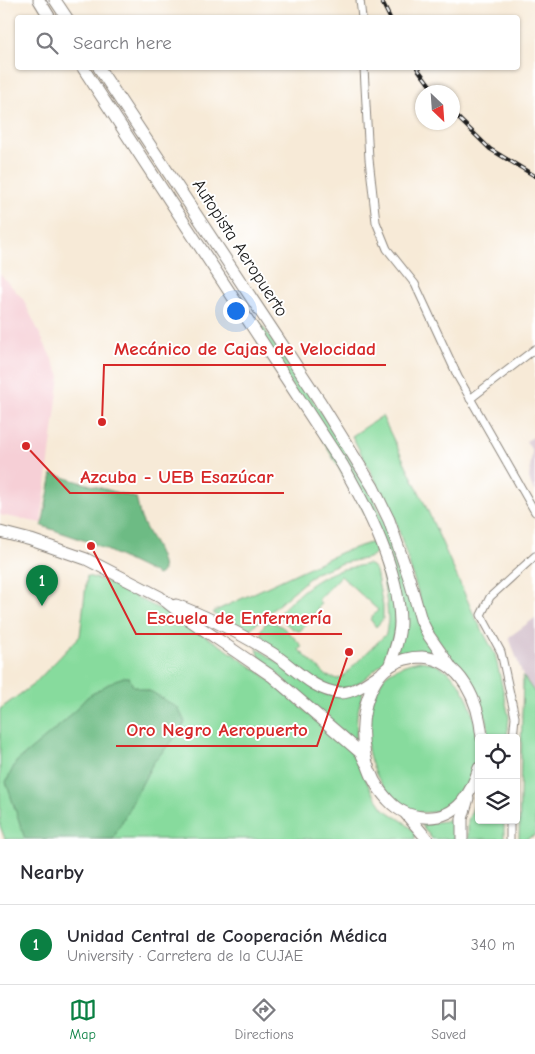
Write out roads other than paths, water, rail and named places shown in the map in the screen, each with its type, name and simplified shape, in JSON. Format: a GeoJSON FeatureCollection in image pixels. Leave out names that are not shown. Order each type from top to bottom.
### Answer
{"type":"FeatureCollection","features":[{"type":"Feature","properties":{"kind":"highway"},"geometry":{"type":"LineString","coordinates":[[39,0],[48,15]]}},
{"type":"Feature","properties":{"kind":"highway"},"geometry":{"type":"LineString","coordinates":[[55,0],[65,15]]}},
{"type":"Feature","properties":{"kind":"highway","name":"Autopista Aeropuerto"},"geometry":{"type":"LineString","coordinates":[[84,70],[342,464],[376,528],[390,566],[400,623],[398,640],[386,669],[375,683],[368,697],[362,736],[366,762]]}},
{"type":"Feature","properties":{"kind":"highway","name":"Autopista Aeropuerto"},"geometry":{"type":"LineString","coordinates":[[100,70],[319,400],[373,487],[389,520],[421,620],[429,636],[466,686],[477,709],[481,734]]}},
{"type":"Feature","properties":{"kind":"highway"},"geometry":{"type":"LineString","coordinates":[[0,532],[31,540],[86,559],[164,600],[197,613],[253,643],[273,654],[312,683],[329,690],[341,693],[351,691],[365,684],[386,669],[408,658],[431,658],[450,666]]}},
{"type":"Feature","properties":{"kind":"highway"},"geometry":{"type":"LineString","coordinates":[[164,600],[188,619],[273,677],[360,753],[366,762],[372,778],[388,801],[406,814],[427,839]]}},
{"type":"Feature","properties":{"kind":"highway"},"geometry":{"type":"LineString","coordinates":[[253,643],[255,652],[273,677]]}},
{"type":"Feature","properties":{"kind":"highway"},"geometry":{"type":"LineString","coordinates":[[462,839],[462,820],[476,779]]}},
{"type":"Feature","properties":{"kind":"highway"},"geometry":{"type":"LineString","coordinates":[[406,814],[434,817],[449,813],[461,803],[473,787]]}},
{"type":"Feature","properties":{"kind":"street"},"geometry":{"type":"LineString","coordinates":[[360,0],[362,15]]}},
{"type":"Feature","properties":{"kind":"street"},"geometry":{"type":"LineString","coordinates":[[364,70],[369,159],[376,222],[387,249],[415,284],[458,377],[535,512]]}},
{"type":"Feature","properties":{"kind":"street"},"geometry":{"type":"LineString","coordinates":[[470,399],[535,349]]}},
{"type":"Feature","properties":{"kind":"street"},"geometry":{"type":"LineString","coordinates":[[513,734],[515,717],[501,652],[481,615],[490,598],[535,556]]}},
{"type":"Feature","properties":{"kind":"street"},"geometry":{"type":"LineString","coordinates":[[510,824],[510,839]]}},
{"type":"Feature","properties":{"kind":"railway"},"geometry":{"type":"LineString","coordinates":[[381,0],[388,15]]}},
{"type":"Feature","properties":{"kind":"railway"},"geometry":{"type":"LineString","coordinates":[[418,70],[430,85]]}},
{"type":"Feature","properties":{"kind":"railway"},"geometry":{"type":"LineString","coordinates":[[460,120],[490,149],[535,176]]}},
{"type":"Feature","properties":{"kind":"place","name":"Mecánico de Cajas de Velocidad"},"geometry":{"type":"Point","coordinates":[102,422]}},
{"type":"Feature","properties":{"kind":"place","name":"Azcuba - UEB Esazúcar"},"geometry":{"type":"Point","coordinates":[26,446]}},
{"type":"Feature","properties":{"kind":"place","name":"Escuela de Enfermería"},"geometry":{"type":"Point","coordinates":[91,546]}},
{"type":"Feature","properties":{"kind":"place","name":"Unidad Central de Cooperación Médica"},"geometry":{"type":"Point","coordinates":[42,606]}},
{"type":"Feature","properties":{"kind":"place","name":"Oro Negro Aeropuerto"},"geometry":{"type":"Point","coordinates":[349,652]}}]}
